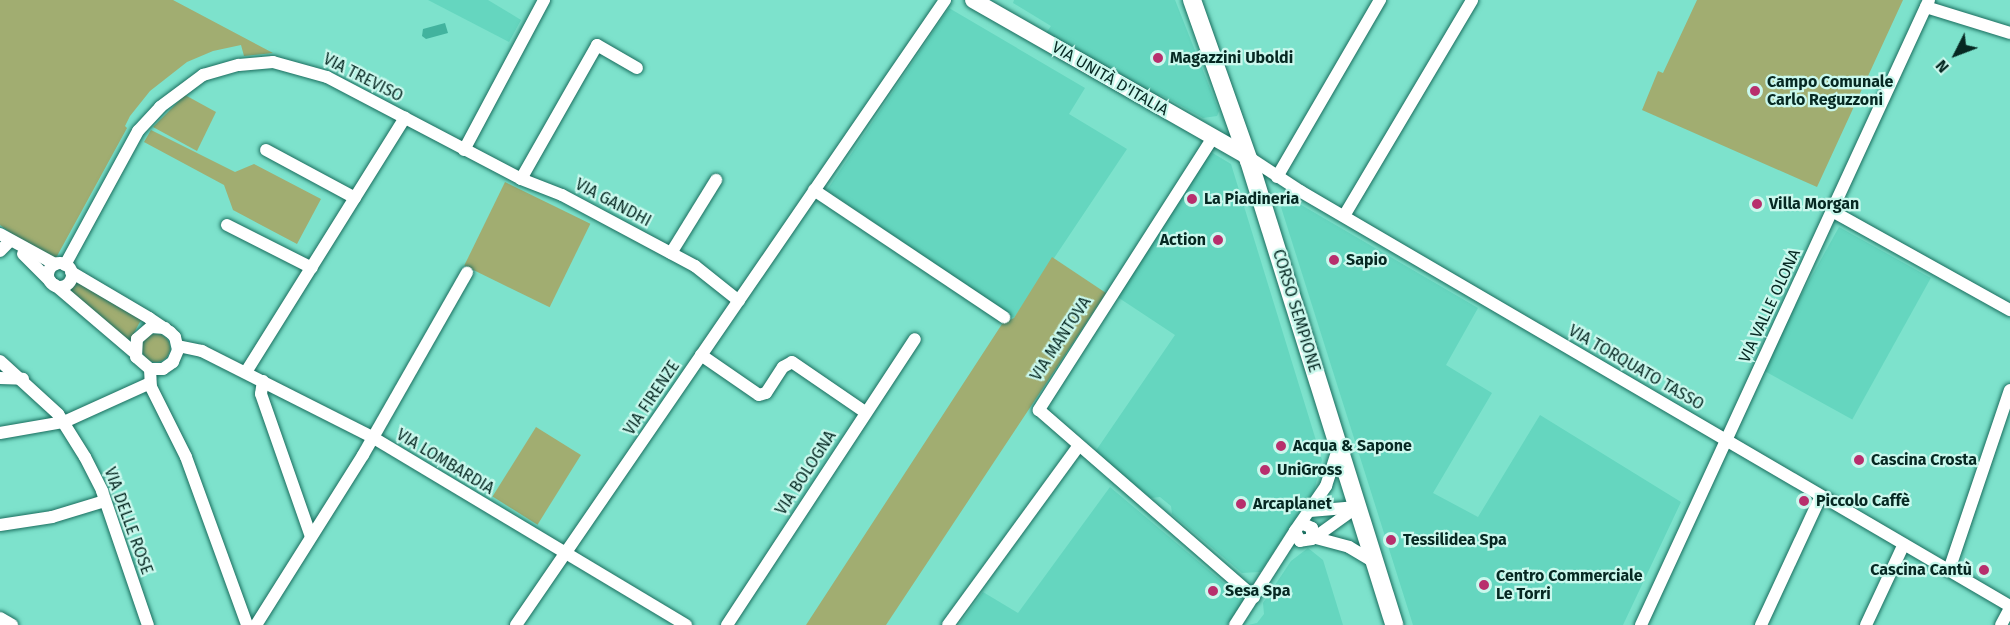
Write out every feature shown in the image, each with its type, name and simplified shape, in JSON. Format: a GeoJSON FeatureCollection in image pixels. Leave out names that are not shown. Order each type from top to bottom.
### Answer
{"type":"FeatureCollection","features":[{"type":"Feature","properties":{"kind":"main road","name":"CORSO SEMPIONE"},"geometry":{"type":"LineString","coordinates":[[1192,0],[1247,156],[1394,625]]}},
{"type":"Feature","properties":{"kind":"street"},"geometry":{"type":"LineString","coordinates":[[464,150],[544,0]]}},
{"type":"Feature","properties":{"kind":"street","name":"VIA FIRENZE"},"geometry":{"type":"LineString","coordinates":[[516,625],[945,0]]}},
{"type":"Feature","properties":{"kind":"street","name":"VIA UNITÀ D'ITALIA"},"geometry":{"type":"LineString","coordinates":[[973,0],[1212,139],[1247,156]]}},
{"type":"Feature","properties":{"kind":"street"},"geometry":{"type":"LineString","coordinates":[[1276,177],[1380,0]]}},
{"type":"Feature","properties":{"kind":"street"},"geometry":{"type":"LineString","coordinates":[[1344,216],[1472,0]]}},
{"type":"Feature","properties":{"kind":"street"},"geometry":{"type":"LineString","coordinates":[[1927,3],[2010,33]]}},
{"type":"Feature","properties":{"kind":"street","name":"VIA VALLE OLONA"},"geometry":{"type":"LineString","coordinates":[[1641,625],[1927,3]]}},
{"type":"Feature","properties":{"kind":"street"},"geometry":{"type":"LineString","coordinates":[[521,179],[597,45],[637,68]]}},
{"type":"Feature","properties":{"kind":"street","name":"VIA TREVISO"},"geometry":{"type":"LineString","coordinates":[[64,267],[138,131],[167,101],[196,79],[246,64],[273,62],[306,68],[464,150]]}},
{"type":"Feature","properties":{"kind":"street"},"geometry":{"type":"LineString","coordinates":[[246,372],[405,118]]}},
{"type":"Feature","properties":{"kind":"street","name":"VIA MANTOVA"},"geometry":{"type":"LineString","coordinates":[[1212,139],[1040,403],[1042,416],[1254,597]]}},
{"type":"Feature","properties":{"kind":"street"},"geometry":{"type":"LineString","coordinates":[[266,150],[355,198]]}},
{"type":"Feature","properties":{"kind":"street","name":"VIA GANDHI"},"geometry":{"type":"LineString","coordinates":[[464,150],[521,179],[562,195],[701,269],[739,301]]}},
{"type":"Feature","properties":{"kind":"street","name":"VIA TORQUATO TASSO"},"geometry":{"type":"LineString","coordinates":[[1247,156],[1276,177],[2010,607]]}},
{"type":"Feature","properties":{"kind":"street"},"geometry":{"type":"LineString","coordinates":[[671,253],[716,180]]}},
{"type":"Feature","properties":{"kind":"street"},"geometry":{"type":"LineString","coordinates":[[814,190],[1004,317]]}},
{"type":"Feature","properties":{"kind":"street"},"geometry":{"type":"LineString","coordinates":[[1832,211],[2010,310]]}},
{"type":"Feature","properties":{"kind":"street"},"geometry":{"type":"LineString","coordinates":[[227,225],[312,268]]}},
{"type":"Feature","properties":{"kind":"street"},"geometry":{"type":"LineString","coordinates":[[8,240],[64,267],[165,328],[175,337],[178,346],[177,356],[168,366],[150,369]]}},
{"type":"Feature","properties":{"kind":"street"},"geometry":{"type":"LineString","coordinates":[[0,251],[8,240]]}},
{"type":"Feature","properties":{"kind":"street"},"geometry":{"type":"LineString","coordinates":[[8,240],[150,369],[150,383],[181,444],[247,625]]}},
{"type":"Feature","properties":{"kind":"street"},"geometry":{"type":"LineString","coordinates":[[54,284],[66,285],[64,267]]}},
{"type":"Feature","properties":{"kind":"street"},"geometry":{"type":"LineString","coordinates":[[54,284],[49,273],[64,267]]}},
{"type":"Feature","properties":{"kind":"street"},"geometry":{"type":"LineString","coordinates":[[256,625],[372,437],[467,273]]}},
{"type":"Feature","properties":{"kind":"street"},"geometry":{"type":"LineString","coordinates":[[136,354],[140,334],[151,327],[165,328]]}},
{"type":"Feature","properties":{"kind":"street","name":"VIA BOLOGNA"},"geometry":{"type":"LineString","coordinates":[[727,625],[915,339]]}},
{"type":"Feature","properties":{"kind":"street","name":"VIA LOMBARDIA"},"geometry":{"type":"LineString","coordinates":[[178,346],[195,348],[372,437],[686,625]]}},
{"type":"Feature","properties":{"kind":"street"},"geometry":{"type":"LineString","coordinates":[[701,355],[759,395],[766,393],[783,367],[792,362],[866,412]]}},
{"type":"Feature","properties":{"kind":"street","name":"VIA DELLE ROSE"},"geometry":{"type":"LineString","coordinates":[[0,362],[23,379],[64,422],[105,501],[148,625]]}},
{"type":"Feature","properties":{"kind":"street"},"geometry":{"type":"LineString","coordinates":[[0,378],[23,379]]}},
{"type":"Feature","properties":{"kind":"street"},"geometry":{"type":"LineString","coordinates":[[263,381],[261,394],[311,537]]}},
{"type":"Feature","properties":{"kind":"street"},"geometry":{"type":"LineString","coordinates":[[0,433],[64,422],[150,383]]}},
{"type":"Feature","properties":{"kind":"street"},"geometry":{"type":"LineString","coordinates":[[1949,570],[2010,390]]}},
{"type":"Feature","properties":{"kind":"street"},"geometry":{"type":"LineString","coordinates":[[948,625],[1078,447]]}},
{"type":"Feature","properties":{"kind":"street"},"geometry":{"type":"LineString","coordinates":[[1235,625],[1326,486],[1338,449]]}},
{"type":"Feature","properties":{"kind":"street"},"geometry":{"type":"LineString","coordinates":[[1761,625],[1821,496]]}},
{"type":"Feature","properties":{"kind":"street"},"geometry":{"type":"LineString","coordinates":[[0,525],[52,517],[105,501]]}},
{"type":"Feature","properties":{"kind":"street"},"geometry":{"type":"LineString","coordinates":[[1310,511],[1357,507]]}},
{"type":"Feature","properties":{"kind":"street"},"geometry":{"type":"LineString","coordinates":[[1282,556],[1310,540],[1357,507]]}},
{"type":"Feature","properties":{"kind":"street"},"geometry":{"type":"LineString","coordinates":[[1298,527],[1312,528],[1310,540]]}},
{"type":"Feature","properties":{"kind":"street"},"geometry":{"type":"LineString","coordinates":[[1310,540],[1349,547],[1374,562]]}},
{"type":"Feature","properties":{"kind":"street"},"geometry":{"type":"LineString","coordinates":[[1866,625],[1904,544]]}},
{"type":"Feature","properties":{"kind":"street"},"geometry":{"type":"LineString","coordinates":[[2001,625],[2010,607]]}},
{"type":"Feature","properties":{"kind":"street"},"geometry":{"type":"LineString","coordinates":[[0,618],[12,625]]}},
{"type":"Feature","properties":{"kind":"shaded area"},"geometry":{"type":"Polygon","coordinates":[[[0,0],[173,0],[273,53],[244,56],[241,45],[213,51],[187,62],[150,91],[130,116],[125,126],[127,128],[56,258],[31,248],[0,225],[0,0]]]}},
{"type":"Feature","properties":{"kind":"shaded area"},"geometry":{"type":"Polygon","coordinates":[[[428,0],[488,0],[521,20],[509,42],[428,0]]]}},
{"type":"Feature","properties":{"kind":"shaded area"},"geometry":{"type":"Polygon","coordinates":[[[1014,0],[1175,0],[1219,111],[1217,116],[1203,118],[1160,95],[1158,99],[1046,33],[1051,26],[1013,3],[1014,0]]]}},
{"type":"Feature","properties":{"kind":"shaded area","name":"Campo Comunale Carlo Reguzzoni"},"geometry":{"type":"Polygon","coordinates":[[[1697,0],[1903,0],[1817,187],[1642,110],[1658,71],[1663,73],[1697,0]]]}},
{"type":"Feature","properties":{"kind":"shaded area"},"geometry":{"type":"Polygon","coordinates":[[[949,8],[1085,88],[1069,114],[1127,149],[1014,318],[827,190],[949,8]]]}},
{"type":"Feature","properties":{"kind":"shaded area"},"geometry":{"type":"Polygon","coordinates":[[[185,95],[216,112],[197,151],[153,127],[185,95]]]}},
{"type":"Feature","properties":{"kind":"shaded area"},"geometry":{"type":"Polygon","coordinates":[[[151,130],[235,172],[254,164],[321,199],[297,244],[233,210],[224,185],[144,142],[151,130]]]}},
{"type":"Feature","properties":{"kind":"shaded area"},"geometry":{"type":"Polygon","coordinates":[[[1211,152],[1231,164],[1322,460],[1314,491],[1260,572],[1242,573],[1172,514],[1171,506],[1160,497],[1151,498],[1095,452],[1175,335],[1116,296],[1211,152]]]}},
{"type":"Feature","properties":{"kind":"shaded area"},"geometry":{"type":"Polygon","coordinates":[[[505,182],[590,224],[550,307],[464,266],[505,182]]]}},
{"type":"Feature","properties":{"kind":"shaded area"},"geometry":{"type":"Polygon","coordinates":[[[1291,199],[1478,308],[1446,365],[1492,393],[1433,493],[1478,517],[1540,415],[1681,502],[1623,625],[1413,625],[1281,207],[1291,199]]]}},
{"type":"Feature","properties":{"kind":"shaded area"},"geometry":{"type":"Polygon","coordinates":[[[1839,227],[1931,278],[1852,420],[1760,369],[1839,227]]]}},
{"type":"Feature","properties":{"kind":"shaded area"},"geometry":{"type":"Polygon","coordinates":[[[1052,257],[1106,293],[886,625],[806,625],[1002,324],[1014,318],[1052,257]]]}},
{"type":"Feature","properties":{"kind":"shaded area"},"geometry":{"type":"Polygon","coordinates":[[[76,281],[141,320],[129,342],[69,290],[76,281]]]}},
{"type":"Feature","properties":{"kind":"shaded area"},"geometry":{"type":"Polygon","coordinates":[[[156,334],[166,338],[170,348],[166,358],[156,362],[146,358],[142,348],[146,338],[156,334]]]}},
{"type":"Feature","properties":{"kind":"shaded area"},"geometry":{"type":"Polygon","coordinates":[[[536,427],[581,455],[537,525],[493,497],[536,427]]]}},
{"type":"Feature","properties":{"kind":"shaded area"},"geometry":{"type":"Polygon","coordinates":[[[1110,487],[1244,600],[1227,625],[959,625],[983,592],[1018,613],[1110,487]]]}},
{"type":"Feature","properties":{"kind":"shaded area"},"geometry":{"type":"Polygon","coordinates":[[[1308,548],[1323,560],[1343,625],[1248,625],[1257,623],[1264,614],[1263,603],[1291,561],[1308,548]]]}},
{"type":"Feature","properties":{"kind":"water"},"geometry":{"type":"Polygon","coordinates":[[[445,23],[448,33],[426,39],[422,36],[423,29],[445,23]]]}},
{"type":"Feature","properties":{"kind":"place","name":"Magazzini Uboldi"},"geometry":{"type":"Point","coordinates":[1158,58]}},
{"type":"Feature","properties":{"kind":"place","name":"Campo Comunale Carlo Reguzzoni"},"geometry":{"type":"Point","coordinates":[1755,91]}},
{"type":"Feature","properties":{"kind":"place","name":"La Piadineria"},"geometry":{"type":"Point","coordinates":[1192,199]}},
{"type":"Feature","properties":{"kind":"place","name":"Villa Morgan"},"geometry":{"type":"Point","coordinates":[1757,204]}},
{"type":"Feature","properties":{"kind":"place","name":"Action"},"geometry":{"type":"Point","coordinates":[1218,240]}},
{"type":"Feature","properties":{"kind":"place","name":"Sapio"},"geometry":{"type":"Point","coordinates":[1334,260]}},
{"type":"Feature","properties":{"kind":"place","name":"Acqua & Sapone"},"geometry":{"type":"Point","coordinates":[1281,446]}},
{"type":"Feature","properties":{"kind":"place","name":"Cascina Crosta"},"geometry":{"type":"Point","coordinates":[1859,460]}},
{"type":"Feature","properties":{"kind":"place","name":"UniGross"},"geometry":{"type":"Point","coordinates":[1265,470]}},
{"type":"Feature","properties":{"kind":"place","name":"Piccolo Caffè"},"geometry":{"type":"Point","coordinates":[1804,501]}},
{"type":"Feature","properties":{"kind":"place","name":"Arcaplanet"},"geometry":{"type":"Point","coordinates":[1241,504]}},
{"type":"Feature","properties":{"kind":"place","name":"Tessilidea Spa"},"geometry":{"type":"Point","coordinates":[1391,540]}},
{"type":"Feature","properties":{"kind":"place","name":"Cascina Cantù"},"geometry":{"type":"Point","coordinates":[1984,570]}},
{"type":"Feature","properties":{"kind":"place","name":"Centro Commerciale Le Torri"},"geometry":{"type":"Point","coordinates":[1484,585]}},
{"type":"Feature","properties":{"kind":"place","name":"Sesa Spa"},"geometry":{"type":"Point","coordinates":[1213,591]}}]}
